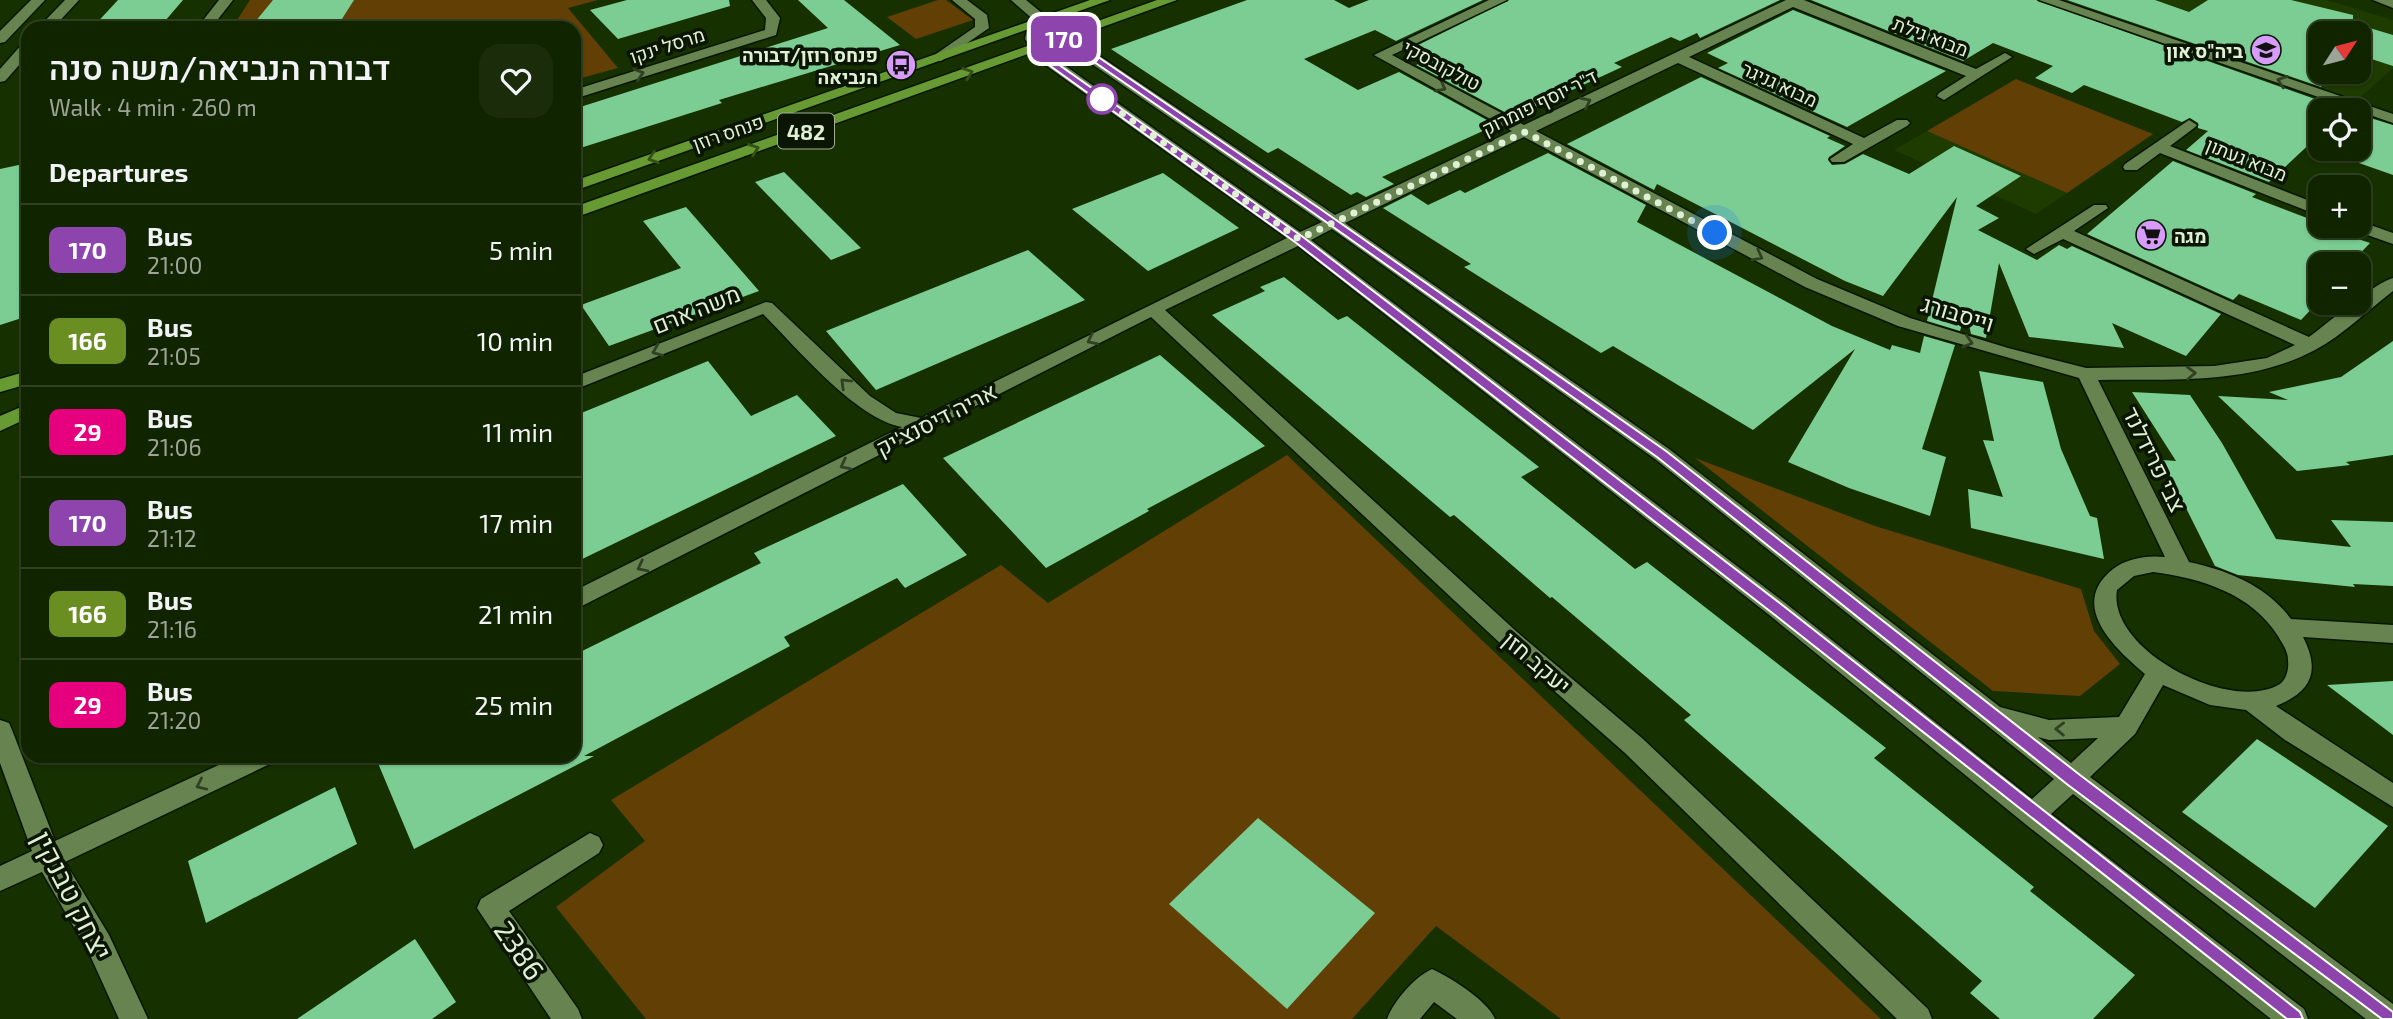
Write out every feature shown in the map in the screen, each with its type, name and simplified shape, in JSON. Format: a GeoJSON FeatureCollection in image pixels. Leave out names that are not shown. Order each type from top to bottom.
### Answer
{"type":"FeatureCollection","features":[{"type":"Feature","properties":{"kind":"main road","name":"482"},"geometry":{"type":"LineString","coordinates":[[1041,22],[1103,0]]}},
{"type":"Feature","properties":{"kind":"main road"},"geometry":{"type":"LineString","coordinates":[[1072,44],[1080,42],[1098,27],[1170,0]]}},
{"type":"Feature","properties":{"kind":"main road","name":"פנחס רוזן"},"geometry":{"type":"LineString","coordinates":[[581,184],[1041,22]]}},
{"type":"Feature","properties":{"kind":"main road","name":"482"},"geometry":{"type":"LineString","coordinates":[[1041,54],[1072,44]]}},
{"type":"Feature","properties":{"kind":"main road","name":"פנחס רוזן"},"geometry":{"type":"LineString","coordinates":[[581,211],[1010,58],[1041,54]]}},
{"type":"Feature","properties":{"kind":"main road"},"geometry":{"type":"LineString","coordinates":[[0,375],[21,371]]}},
{"type":"Feature","properties":{"kind":"main road"},"geometry":{"type":"LineString","coordinates":[[0,386],[21,379]]}},
{"type":"Feature","properties":{"kind":"main road"},"geometry":{"type":"LineString","coordinates":[[0,415],[21,409]]}},
{"type":"Feature","properties":{"kind":"main road"},"geometry":{"type":"LineString","coordinates":[[0,424],[21,411]]}},
{"type":"Feature","properties":{"kind":"street"},"geometry":{"type":"LineString","coordinates":[[0,39],[38,0]]}},
{"type":"Feature","properties":{"kind":"street"},"geometry":{"type":"LineString","coordinates":[[52,21],[72,0]]}},
{"type":"Feature","properties":{"kind":"street"},"geometry":{"type":"LineString","coordinates":[[210,21],[226,0]]}},
{"type":"Feature","properties":{"kind":"street","name":"מרסל ינקו"},"geometry":{"type":"LineString","coordinates":[[581,93],[771,32],[774,18],[759,0]]}},
{"type":"Feature","properties":{"kind":"street"},"geometry":{"type":"LineString","coordinates":[[941,57],[982,28],[982,18],[959,0]]}},
{"type":"Feature","properties":{"kind":"street"},"geometry":{"type":"LineString","coordinates":[[1018,0],[1041,22],[1072,44],[1334,223],[1662,454],[2074,780],[2389,1019]]}},
{"type":"Feature","properties":{"kind":"street","name":"טולקובסקי"},"geometry":{"type":"LineString","coordinates":[[1500,0],[1381,55],[1525,132]]}},
{"type":"Feature","properties":{"kind":"street"},"geometry":{"type":"LineString","coordinates":[[2046,0],[2393,119]]}},
{"type":"Feature","properties":{"kind":"street"},"geometry":{"type":"LineString","coordinates":[[2380,0],[2393,4]]}},
{"type":"Feature","properties":{"kind":"street","name":"ד\"ר יוסף פומרוק"},"geometry":{"type":"LineString","coordinates":[[1299,239],[1795,1]]}},
{"type":"Feature","properties":{"kind":"street","name":"מבוא גילת"},"geometry":{"type":"LineString","coordinates":[[1795,1],[1977,75]]}},
{"type":"Feature","properties":{"kind":"street"},"geometry":{"type":"LineString","coordinates":[[1041,22],[1034,29],[1032,39],[1041,54],[1299,239],[1776,608],[2033,815],[2294,1019]]}},
{"type":"Feature","properties":{"kind":"street"},"geometry":{"type":"LineString","coordinates":[[0,78],[21,54]]}},
{"type":"Feature","properties":{"kind":"street","name":"מבוא גילת"},"geometry":{"type":"LineString","coordinates":[[1944,96],[2005,57]]}},
{"type":"Feature","properties":{"kind":"street","name":"מבוא גניגר"},"geometry":{"type":"LineString","coordinates":[[1678,58],[1865,144]]}},
{"type":"Feature","properties":{"kind":"street"},"geometry":{"type":"LineString","coordinates":[[1838,159],[1902,123]]}},
{"type":"Feature","properties":{"kind":"street","name":"מבוא געתון"},"geometry":{"type":"LineString","coordinates":[[2132,167],[2189,125]]}},
{"type":"Feature","properties":{"kind":"street","name":"וייסבורג"},"geometry":{"type":"LineString","coordinates":[[1525,132],[1811,283],[1903,322],[2086,374],[2214,372],[2271,363],[2311,345],[2392,286]]}},
{"type":"Feature","properties":{"kind":"street","name":"מבוא געתון"},"geometry":{"type":"LineString","coordinates":[[2159,147],[2308,206]]}},
{"type":"Feature","properties":{"kind":"street"},"geometry":{"type":"LineString","coordinates":[[2034,249],[2100,208]]}},
{"type":"Feature","properties":{"kind":"street"},"geometry":{"type":"LineString","coordinates":[[2371,231],[2393,239]]}},
{"type":"Feature","properties":{"kind":"street"},"geometry":{"type":"LineString","coordinates":[[2062,232],[2311,345]]}},
{"type":"Feature","properties":{"kind":"street","name":"אריה דיסנצ'יק"},"geometry":{"type":"LineString","coordinates":[[581,597],[1153,309],[1299,239]]}},
{"type":"Feature","properties":{"kind":"street","name":"משה ארם"},"geometry":{"type":"LineString","coordinates":[[581,381],[766,307],[863,401],[891,419],[925,425]]}},
{"type":"Feature","properties":{"kind":"street","name":"יעקב חזן"},"geometry":{"type":"LineString","coordinates":[[1153,309],[1509,638],[1634,746],[1918,1019]]}},
{"type":"Feature","properties":{"kind":"street","name":"צבי פרידלנד"},"geometry":{"type":"LineString","coordinates":[[2086,374],[2180,566]]}},
{"type":"Feature","properties":{"kind":"street"},"geometry":{"type":"LineString","coordinates":[[2153,564],[2180,566],[2234,585],[2263,605],[2286,627],[2301,657],[2299,678],[2288,691],[2265,700],[2233,700],[2194,689],[2160,672],[2132,652],[2113,628],[2104,605],[2108,586],[2128,569],[2153,564]]}},
{"type":"Feature","properties":{"kind":"street"},"geometry":{"type":"LineString","coordinates":[[2286,627],[2393,634]]}},
{"type":"Feature","properties":{"kind":"street"},"geometry":{"type":"LineString","coordinates":[[2033,815],[2074,780],[2126,727],[2160,672]]}},
{"type":"Feature","properties":{"kind":"street"},"geometry":{"type":"LineString","coordinates":[[2250,700],[2294,733],[2393,796]]}},
{"type":"Feature","properties":{"kind":"street"},"geometry":{"type":"LineString","coordinates":[[1995,715],[2049,730],[2126,727]]}},
{"type":"Feature","properties":{"kind":"street","name":"יצחק טבנקין"},"geometry":{"type":"LineString","coordinates":[[0,730],[48,858],[100,944],[134,1019]]}},
{"type":"Feature","properties":{"kind":"street"},"geometry":{"type":"LineString","coordinates":[[0,879],[248,763]]}},
{"type":"Feature","properties":{"kind":"street","name":"2386"},"geometry":{"type":"LineString","coordinates":[[568,1019],[491,908],[590,845]]}},
{"type":"Feature","properties":{"kind":"street"},"geometry":{"type":"LineString","coordinates":[[1401,1019],[1432,983],[1481,1019]]}},
{"type":"Feature","properties":{"kind":"shaded area"},"geometry":{"type":"Polygon","coordinates":[[[250,0],[598,0],[568,8],[579,21],[236,21],[250,0]]]}},
{"type":"Feature","properties":{"kind":"shaded area"},"geometry":{"type":"Polygon","coordinates":[[[938,0],[946,0],[973,20],[916,39],[887,17],[938,0]]]}},
{"type":"Feature","properties":{"kind":"shaded area","name":"ביה\"ס און"},"geometry":{"type":"Polygon","coordinates":[[[2063,0],[2327,0],[2393,20],[2393,68],[2359,98],[2351,98],[2310,84],[2371,84],[2371,21],[2308,21],[2308,83],[2063,0]]]}},
{"type":"Feature","properties":{"kind":"shaded area"},"geometry":{"type":"Polygon","coordinates":[[[581,24],[618,68],[581,78],[581,24]]]}},
{"type":"Feature","properties":{"kind":"shaded area"},"geometry":{"type":"Polygon","coordinates":[[[2016,79],[2153,134],[2067,193],[1927,131],[2016,79]]]}},
{"type":"Feature","properties":{"kind":"shaded area"},"geometry":{"type":"Polygon","coordinates":[[[1927,131],[2067,193],[2036,214],[1894,150],[1927,131]]]}},
{"type":"Feature","properties":{"kind":"shaded area"},"geometry":{"type":"Polygon","coordinates":[[[1287,455],[1881,1019],[1561,1019],[1436,926],[1352,1019],[646,1019],[556,907],[645,841],[611,800],[1001,565],[1048,603],[1287,455]]]}},
{"type":"Feature","properties":{"kind":"shaded area"},"geometry":{"type":"Polygon","coordinates":[[[1695,458],[1875,526],[2081,589],[2094,631],[2120,664],[2080,696],[1993,691],[1695,458]]]}},
{"type":"Feature","properties":{"kind":"building"},"geometry":{"type":"Polygon","coordinates":[[[118,0],[183,0],[165,21],[98,21],[118,0]]]}},
{"type":"Feature","properties":{"kind":"building"},"geometry":{"type":"Polygon","coordinates":[[[273,0],[354,0],[341,21],[256,21],[273,0]]]}},
{"type":"Feature","properties":{"kind":"building"},"geometry":{"type":"Polygon","coordinates":[[[627,0],[729,0],[730,6],[618,39],[590,10],[627,0]]]}},
{"type":"Feature","properties":{"kind":"building"},"geometry":{"type":"Polygon","coordinates":[[[798,0],[844,0],[900,45],[719,100],[722,103],[581,148],[581,107],[828,28],[798,0]]]}},
{"type":"Feature","properties":{"kind":"building"},"geometry":{"type":"Polygon","coordinates":[[[1247,0],[1334,0],[1349,8],[1369,0],[1483,0],[1396,41],[1375,30],[1304,59],[1358,90],[1399,72],[1496,125],[1382,177],[1394,184],[1366,197],[1357,192],[1351,195],[1278,148],[1268,153],[1111,49],[1247,0]]]}},
{"type":"Feature","properties":{"kind":"building"},"geometry":{"type":"Polygon","coordinates":[[[1509,0],[1780,0],[1700,38],[1697,33],[1680,41],[1671,37],[1614,63],[1622,67],[1514,117],[1416,65],[1430,59],[1410,49],[1509,0]]]}},
{"type":"Feature","properties":{"kind":"building"},"geometry":{"type":"Polygon","coordinates":[[[1811,0],[2036,0],[2312,98],[2308,98],[2308,145],[2269,182],[2186,150],[2208,131],[2198,128],[2198,123],[2190,118],[2182,122],[2084,85],[2072,93],[2035,78],[2053,66],[1993,43],[1963,61],[1811,0]]]}},
{"type":"Feature","properties":{"kind":"building","name":"ביה\"ס און"},"geometry":{"type":"Polygon","coordinates":[[[2067,0],[2155,0],[2189,12],[2208,0],[2291,0],[2353,15],[2353,21],[2308,21],[2308,83],[2067,0]]]}},
{"type":"Feature","properties":{"kind":"building"},"geometry":{"type":"Polygon","coordinates":[[[1793,10],[1946,71],[1847,127],[1718,68],[1728,63],[1707,53],[1793,10]]]}},
{"type":"Feature","properties":{"kind":"building","name":"ביה\"ס און"},"geometry":{"type":"Polygon","coordinates":[[[2371,28],[2393,35],[2393,66],[2371,59],[2371,28]]]}},
{"type":"Feature","properties":{"kind":"building"},"geometry":{"type":"Polygon","coordinates":[[[1701,77],[1830,136],[1827,138],[1845,146],[1829,157],[1832,165],[1845,164],[1863,154],[1909,174],[1954,146],[2021,176],[1976,206],[1999,218],[1978,230],[2037,260],[2059,245],[2067,249],[2072,246],[2221,314],[2186,356],[2112,323],[2124,348],[2029,337],[1999,263],[1986,338],[1971,334],[1966,311],[1960,331],[1927,321],[1957,197],[1883,296],[1845,281],[1657,184],[1654,190],[1567,144],[1701,77]]]}},
{"type":"Feature","properties":{"kind":"building"},"geometry":{"type":"Polygon","coordinates":[[[2371,118],[2393,125],[2393,175],[2359,163],[2371,161],[2371,118]]]}},
{"type":"Feature","properties":{"kind":"building"},"geometry":{"type":"Polygon","coordinates":[[[1548,153],[1646,205],[1637,222],[1832,326],[1890,350],[1892,345],[1920,353],[1924,336],[1955,345],[1922,449],[1946,457],[1930,516],[1849,488],[1788,462],[1855,349],[1753,430],[1613,346],[1601,353],[1464,267],[1471,264],[1383,208],[1411,194],[1428,205],[1460,190],[1465,193],[1548,153]]]}},
{"type":"Feature","properties":{"kind":"building"},"geometry":{"type":"Polygon","coordinates":[[[2173,161],[2256,194],[2252,197],[2308,218],[2308,238],[2355,238],[2370,243],[2361,252],[2308,252],[2308,313],[2301,320],[2239,294],[2233,300],[2087,234],[2173,161]]]}},
{"type":"Feature","properties":{"kind":"building"},"geometry":{"type":"Polygon","coordinates":[[[21,164],[21,318],[0,325],[0,169],[21,164]]]}},
{"type":"Feature","properties":{"kind":"building"},"geometry":{"type":"Polygon","coordinates":[[[784,172],[861,248],[831,260],[755,182],[784,172]]]}},
{"type":"Feature","properties":{"kind":"building"},"geometry":{"type":"Polygon","coordinates":[[[1163,173],[1239,228],[1148,271],[1072,209],[1163,173]]]}},
{"type":"Feature","properties":{"kind":"building"},"geometry":{"type":"Polygon","coordinates":[[[686,207],[759,291],[609,346],[581,305],[681,268],[643,221],[686,207]]]}},
{"type":"Feature","properties":{"kind":"building"},"geometry":{"type":"Polygon","coordinates":[[[1028,250],[1085,300],[876,390],[826,331],[1028,250]]]}},
{"type":"Feature","properties":{"kind":"building"},"geometry":{"type":"Polygon","coordinates":[[[1284,277],[1338,320],[1347,316],[1539,467],[1521,477],[1635,569],[1647,562],[1886,748],[1874,758],[2034,887],[2030,891],[2135,975],[2093,1019],[2000,1019],[1970,993],[1982,981],[1684,720],[1691,715],[1454,515],[1450,517],[1212,315],[1265,291],[1260,287],[1284,277]]]}},
{"type":"Feature","properties":{"kind":"building"},"geometry":{"type":"Polygon","coordinates":[[[2393,341],[2393,455],[2346,462],[2350,465],[2297,471],[2218,396],[2288,400],[2269,392],[2341,377],[2393,341]]]}},
{"type":"Feature","properties":{"kind":"building"},"geometry":{"type":"Polygon","coordinates":[[[1160,355],[1265,446],[1147,509],[1149,511],[1046,568],[943,458],[1160,355]]]}},
{"type":"Feature","properties":{"kind":"building"},"geometry":{"type":"Polygon","coordinates":[[[708,361],[751,416],[797,395],[836,436],[581,560],[581,413],[708,361]]]}},
{"type":"Feature","properties":{"kind":"building"},"geometry":{"type":"Polygon","coordinates":[[[1979,371],[2043,382],[2061,449],[2090,516],[2097,518],[2104,559],[1971,528],[1968,489],[2003,497],[1983,440],[1994,441],[1979,371]]]}},
{"type":"Feature","properties":{"kind":"building"},"geometry":{"type":"Polygon","coordinates":[[[2132,392],[2190,395],[2222,443],[2276,539],[2351,547],[2331,520],[2393,522],[2393,586],[2353,584],[2355,587],[2238,575],[2215,566],[2162,460],[2176,461],[2132,392]]]}},
{"type":"Feature","properties":{"kind":"building"},"geometry":{"type":"Polygon","coordinates":[[[903,484],[967,555],[905,588],[897,578],[784,637],[790,646],[584,756],[594,756],[581,763],[581,652],[761,563],[754,553],[903,484]]]}},
{"type":"Feature","properties":{"kind":"building"},"geometry":{"type":"Polygon","coordinates":[[[2393,681],[2393,735],[2327,685],[2393,681]]]}},
{"type":"Feature","properties":{"kind":"building"},"geometry":{"type":"Polygon","coordinates":[[[2257,739],[2388,826],[2315,908],[2182,812],[2257,739]]]}},
{"type":"Feature","properties":{"kind":"building"},"geometry":{"type":"Polygon","coordinates":[[[378,763],[580,763],[414,849],[378,763]]]}},
{"type":"Feature","properties":{"kind":"building"},"geometry":{"type":"Polygon","coordinates":[[[335,787],[357,844],[206,923],[188,861],[335,787]]]}},
{"type":"Feature","properties":{"kind":"building"},"geometry":{"type":"Polygon","coordinates":[[[1258,818],[1375,913],[1287,1009],[1169,904],[1258,818]]]}},
{"type":"Feature","properties":{"kind":"building"},"geometry":{"type":"Polygon","coordinates":[[[415,939],[456,1002],[432,1019],[297,1019],[415,939]]]}},
{"type":"Feature","properties":{"kind":"bus line","name":"170"},"geometry":{"type":"LineString","coordinates":[[2294,1019],[2033,815],[1776,608],[1299,239],[1045,58],[1032,39],[1034,29],[1041,22],[1316,210],[1662,454],[2074,780],[2313,964],[2389,1019]]}},
{"type":"Feature","properties":{"kind":"place","name":"ביה\"ס און"},"geometry":{"type":"Point","coordinates":[2266,50]}},
{"type":"Feature","properties":{"kind":"place","name":"פנחס רוזן/דבורה הנביאה"},"geometry":{"type":"Point","coordinates":[901,65]}},
{"type":"Feature","properties":{"kind":"place","name":"מגה"},"geometry":{"type":"Point","coordinates":[2151,235]}},
{"type":"Feature","properties":{"kind":"route"},"geometry":{"type":"LineString","coordinates":[[1102,99],[1299,239],[1525,132],[1715,233]]}}]}
